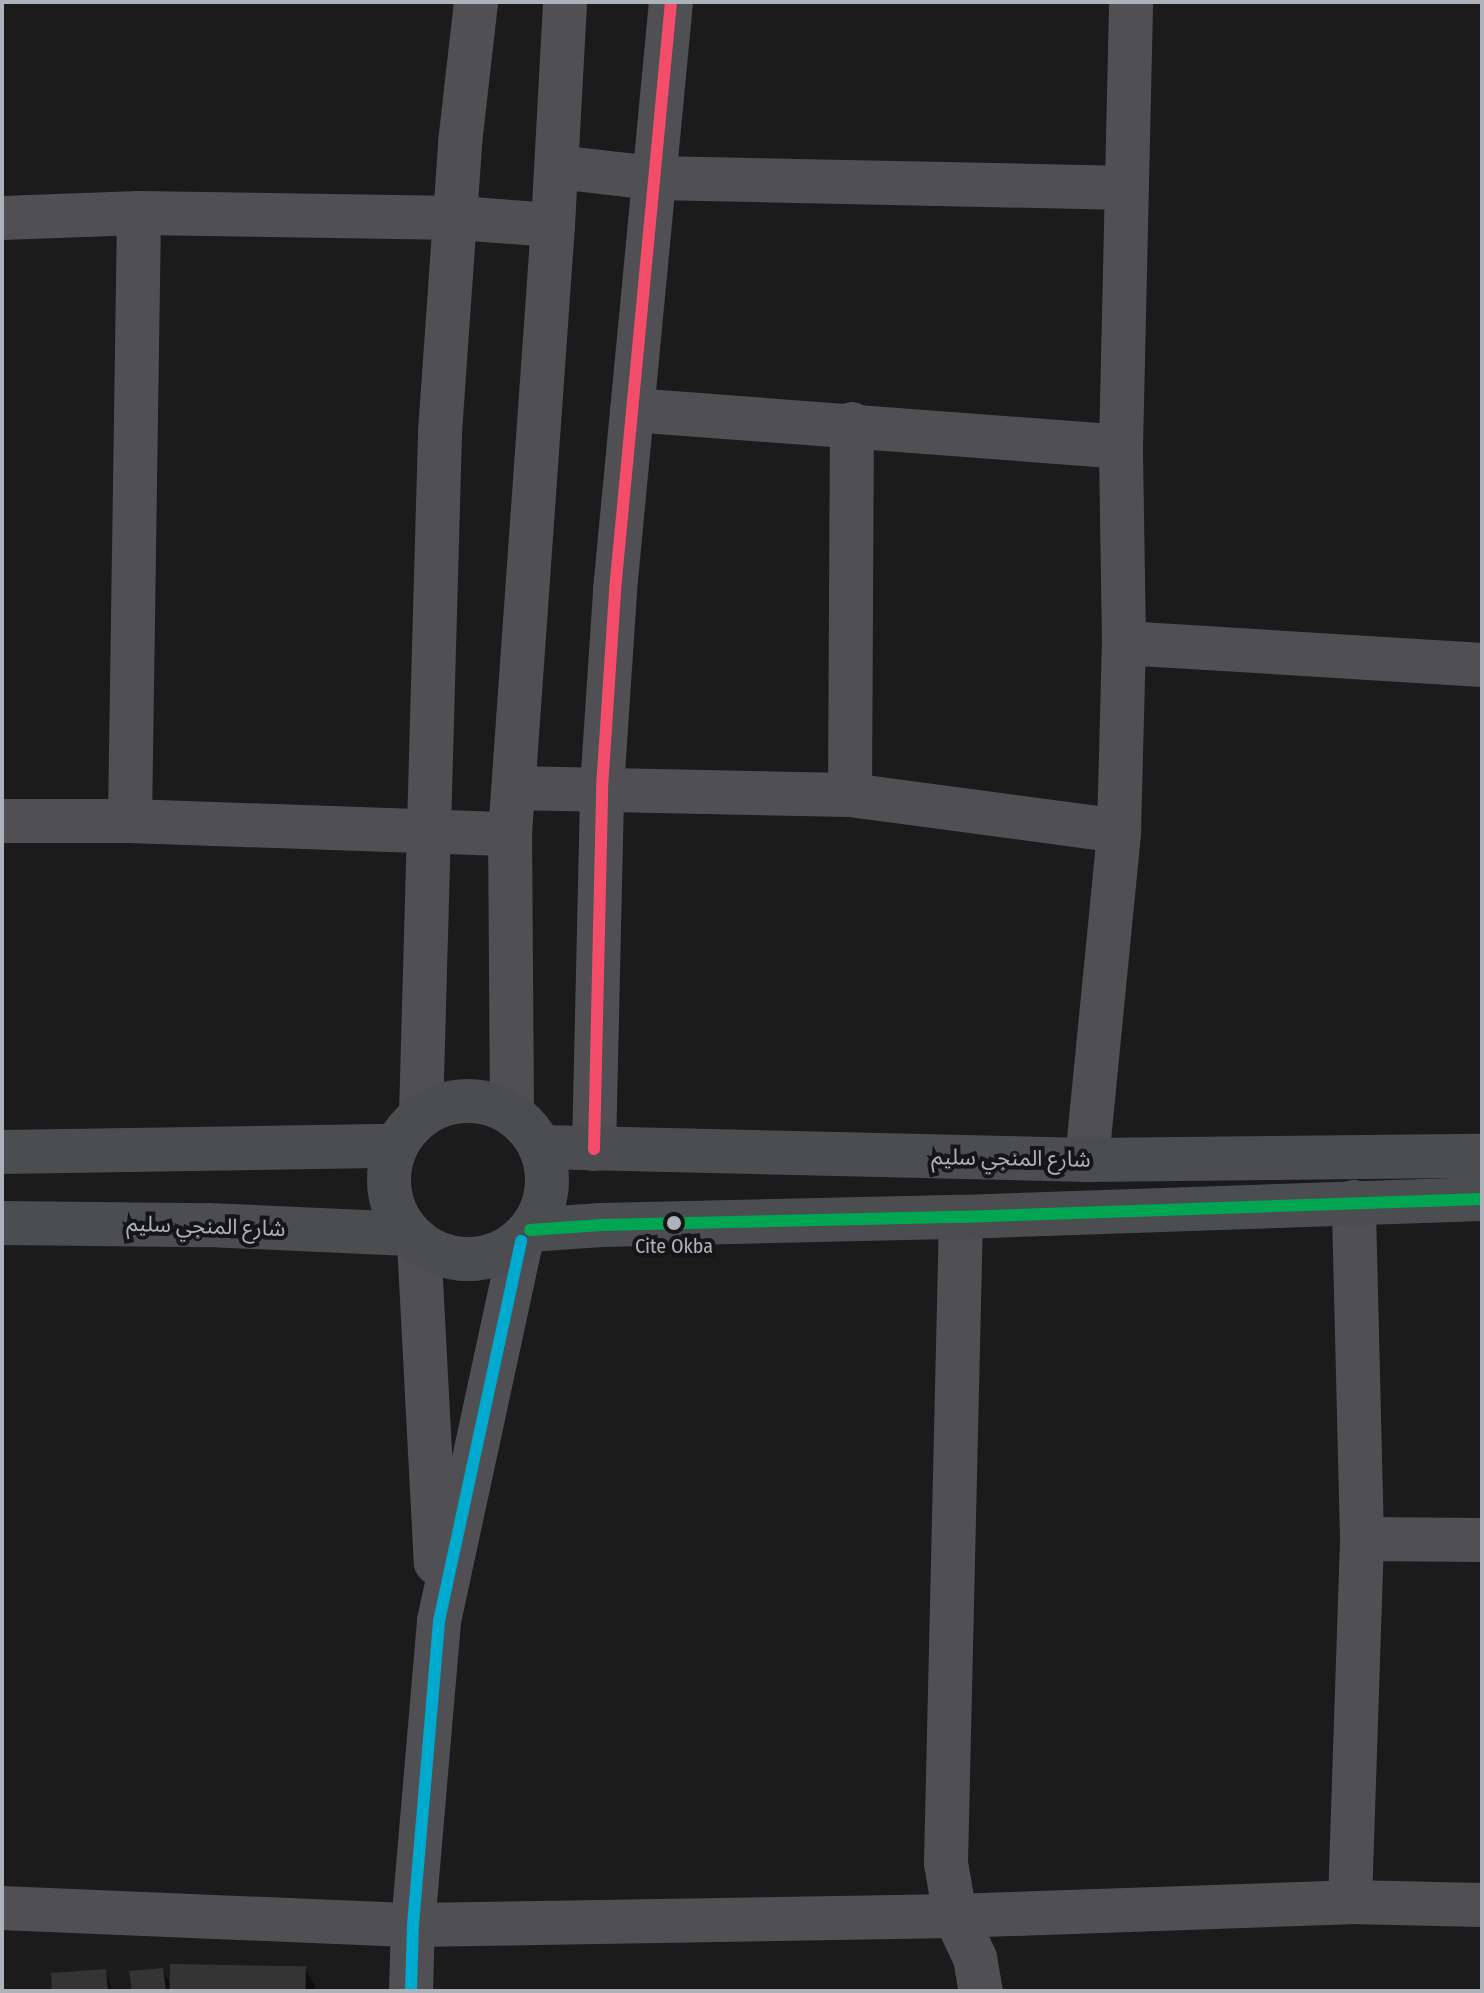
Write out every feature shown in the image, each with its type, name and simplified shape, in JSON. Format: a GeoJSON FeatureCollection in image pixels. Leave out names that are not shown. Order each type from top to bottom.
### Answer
{"type":"FeatureCollection","features":[{"type":"Feature","properties":{"kind":"main road"},"geometry":{"type":"LineString","coordinates":[[2,1152],[408,1130],[453,1101],[475,1101],[512,1113],[540,1147],[548,1173],[544,1202],[526,1235]]}},
{"type":"Feature","properties":{"kind":"main road"},"geometry":{"type":"LineString","coordinates":[[408,1130],[388,1172],[392,1206],[414,1238],[431,1251],[458,1259],[480,1259],[526,1235],[601,1225],[961,1217],[1482,1199]]}},
{"type":"Feature","properties":{"kind":"main road","name":"شارع المنجي سليم"},"geometry":{"type":"LineString","coordinates":[[540,1147],[1087,1160],[1482,1156]]}},
{"type":"Feature","properties":{"kind":"main road","name":"شارع المنجي سليم"},"geometry":{"type":"LineString","coordinates":[[2,1223],[209,1225],[414,1238]]}},
{"type":"Feature","properties":{"kind":"street"},"geometry":{"type":"LineString","coordinates":[[408,1130],[430,830],[440,432],[460,143],[476,2]]}},
{"type":"Feature","properties":{"kind":"street"},"geometry":{"type":"LineString","coordinates":[[512,1113],[510,834],[557,167],[565,2]]}},
{"type":"Feature","properties":{"kind":"street"},"geometry":{"type":"LineString","coordinates":[[594,1149],[602,788],[615,590],[671,2]]}},
{"type":"Feature","properties":{"kind":"street"},"geometry":{"type":"LineString","coordinates":[[1087,1160],[1119,831],[1124,643],[1121,447],[1131,2]]}},
{"type":"Feature","properties":{"kind":"street"},"geometry":{"type":"LineString","coordinates":[[557,167],[654,178],[1126,188]]}},
{"type":"Feature","properties":{"kind":"street"},"geometry":{"type":"LineString","coordinates":[[130,821],[139,213]]}},
{"type":"Feature","properties":{"kind":"street"},"geometry":{"type":"LineString","coordinates":[[2,218],[139,213],[457,218],[553,225]]}},
{"type":"Feature","properties":{"kind":"street"},"geometry":{"type":"LineString","coordinates":[[632,410],[852,424],[1121,447]]}},
{"type":"Feature","properties":{"kind":"street"},"geometry":{"type":"LineString","coordinates":[[850,795],[852,424]]}},
{"type":"Feature","properties":{"kind":"street"},"geometry":{"type":"LineString","coordinates":[[1124,643],[1482,665]]}},
{"type":"Feature","properties":{"kind":"street"},"geometry":{"type":"LineString","coordinates":[[514,788],[850,795],[1119,831]]}},
{"type":"Feature","properties":{"kind":"street"},"geometry":{"type":"LineString","coordinates":[[2,821],[130,821],[510,834]]}},
{"type":"Feature","properties":{"kind":"street"},"geometry":{"type":"LineString","coordinates":[[1350,1902],[1362,1539],[1354,1202]]}},
{"type":"Feature","properties":{"kind":"street"},"geometry":{"type":"LineString","coordinates":[[961,1217],[946,1863],[955,1916],[975,1958],[981,1991]]}},
{"type":"Feature","properties":{"kind":"street"},"geometry":{"type":"LineString","coordinates":[[411,1991],[413,1925],[439,1621],[526,1235]]}},
{"type":"Feature","properties":{"kind":"street"},"geometry":{"type":"LineString","coordinates":[[414,1238],[439,1621]]}},
{"type":"Feature","properties":{"kind":"street"},"geometry":{"type":"LineString","coordinates":[[1362,1539],[1482,1540]]}},
{"type":"Feature","properties":{"kind":"street"},"geometry":{"type":"LineString","coordinates":[[2,1908],[413,1925],[955,1916],[1350,1902],[1482,1905]]}},
{"type":"Feature","properties":{"kind":"building"},"geometry":{"type":"Polygon","coordinates":[[[170,1964],[306,1966],[306,1991],[170,1991],[170,1964]]]}},
{"type":"Feature","properties":{"kind":"building"},"geometry":{"type":"Polygon","coordinates":[[[163,1968],[166,1990],[132,1991],[129,1971],[163,1968]]]}},
{"type":"Feature","properties":{"kind":"building"},"geometry":{"type":"Polygon","coordinates":[[[106,1969],[108,1991],[52,1991],[51,1973],[106,1969]]]}},
{"type":"Feature","properties":{"kind":"transit line"},"geometry":{"type":"LineString","coordinates":[[594,1149],[602,788],[615,590],[671,2]]}},
{"type":"Feature","properties":{"kind":"transit line"},"geometry":{"type":"LineString","coordinates":[[530,1230],[601,1225],[961,1217],[1482,1199]]}},
{"type":"Feature","properties":{"kind":"transit line"},"geometry":{"type":"LineString","coordinates":[[411,1991],[413,1925],[439,1621],[521,1241]]}},
{"type":"Feature","properties":{"kind":"place","name":"Cite Okba"},"geometry":{"type":"Point","coordinates":[674,1223]}}]}
